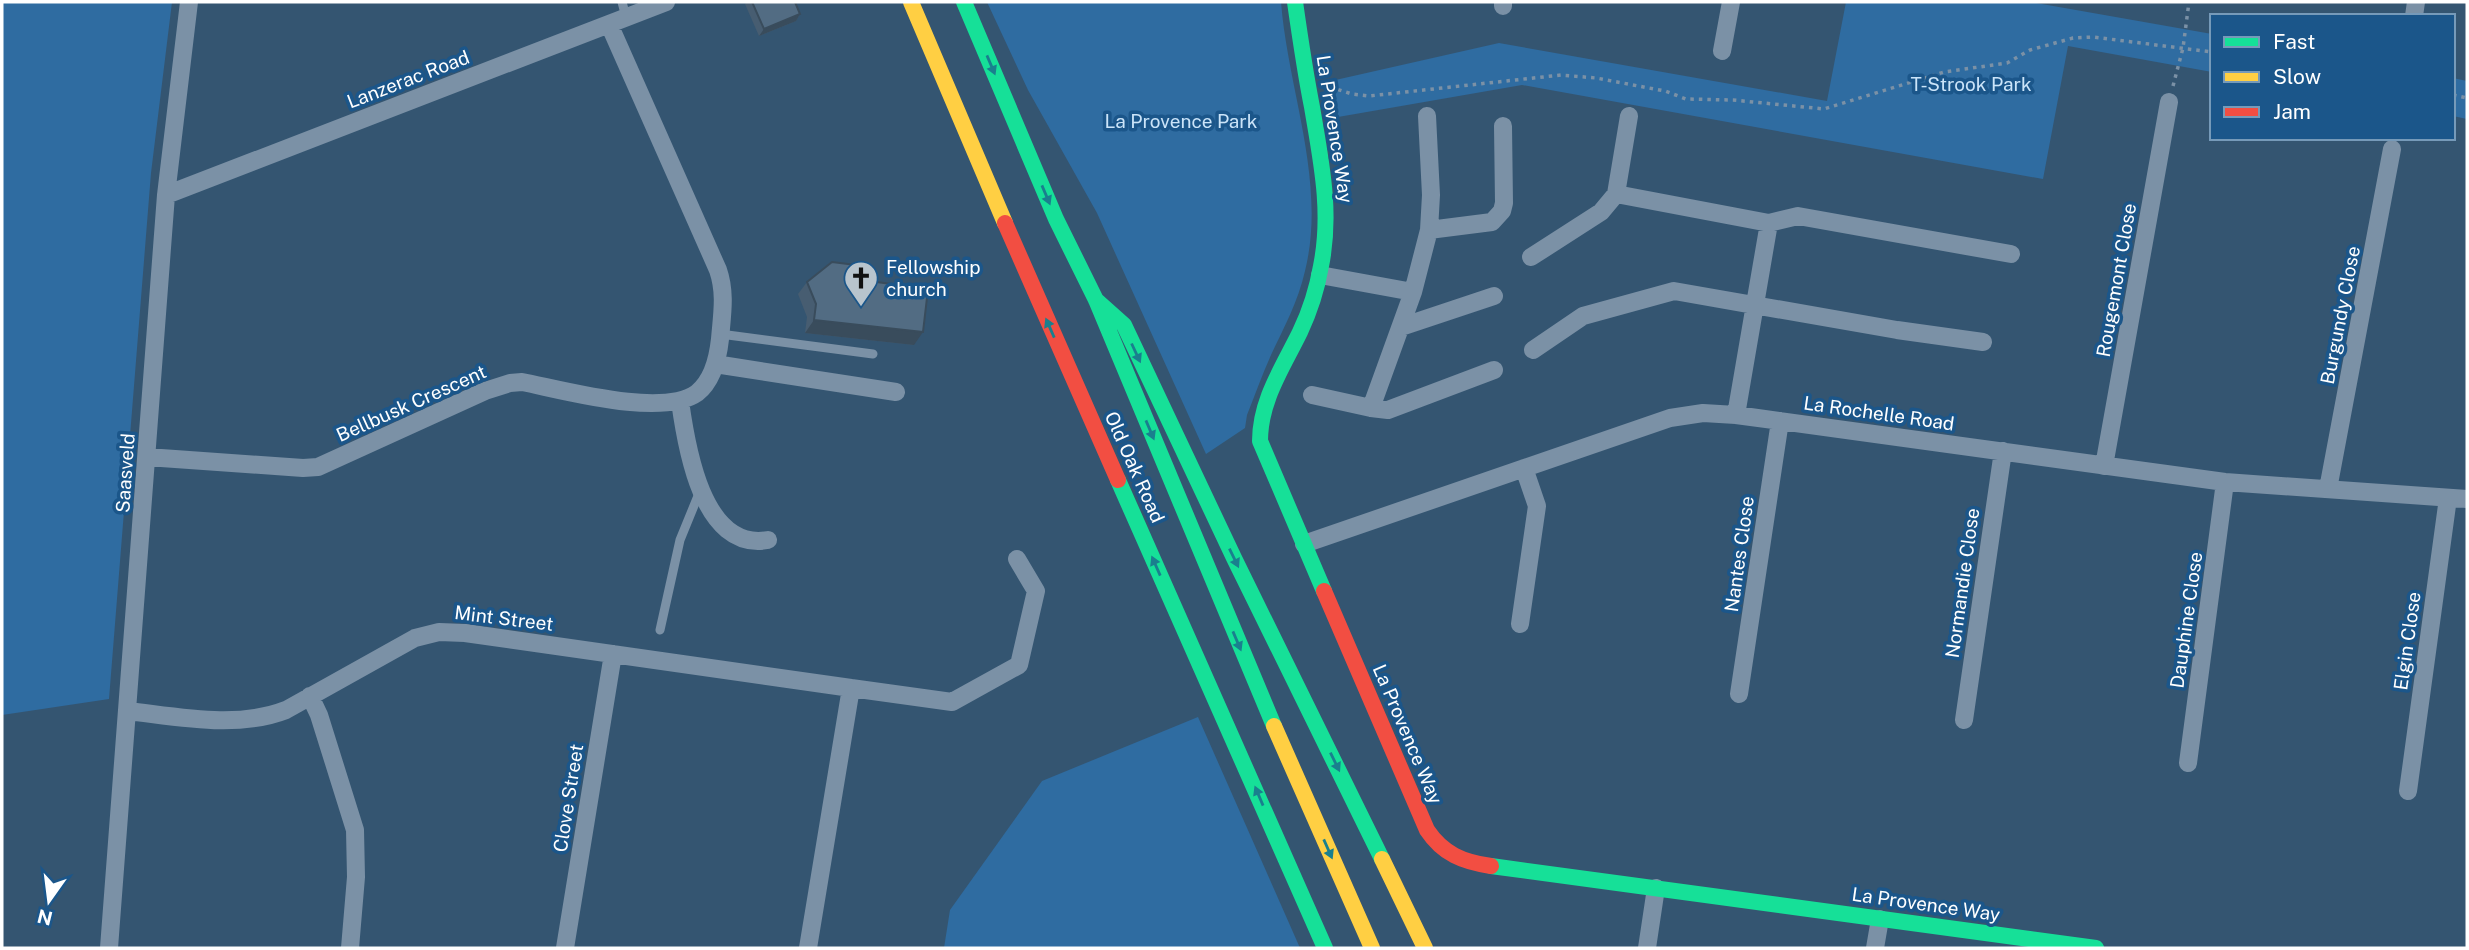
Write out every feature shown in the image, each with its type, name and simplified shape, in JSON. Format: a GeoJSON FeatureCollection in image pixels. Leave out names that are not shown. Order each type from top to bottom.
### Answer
{"type":"FeatureCollection","features":[{"type":"Feature","properties":{"kind":"main road","name":"Old Oak Road"},"geometry":{"type":"LineString","coordinates":[[911,2],[1021,262],[1237,744],[1325,948]]}},
{"type":"Feature","properties":{"kind":"main road","name":"Old Oak Road"},"geometry":{"type":"LineString","coordinates":[[964,2],[1056,219],[1096,300],[1268,713],[1372,948]]}},
{"type":"Feature","properties":{"kind":"main road","name":"La Provence Way"},"geometry":{"type":"LineString","coordinates":[[1295,2],[1327,197],[1325,243],[1320,275],[1305,321],[1263,408],[1259,424],[1260,441],[1417,811],[1432,840],[1450,855],[1472,863],[2096,948]]}},
{"type":"Feature","properties":{"kind":"main road"},"geometry":{"type":"LineString","coordinates":[[1096,300],[1124,325],[1234,558],[1425,948]]}},
{"type":"Feature","properties":{"kind":"street","name":"Saasveld"},"geometry":{"type":"LineString","coordinates":[[109,948],[166,195],[189,2]]}},
{"type":"Feature","properties":{"kind":"street","name":"Lanzerac Road"},"geometry":{"type":"LineString","coordinates":[[166,195],[619,14],[666,2]]}},
{"type":"Feature","properties":{"kind":"street"},"geometry":{"type":"LineString","coordinates":[[1722,51],[1731,2]]}},
{"type":"Feature","properties":{"kind":"street"},"geometry":{"type":"LineString","coordinates":[[619,14],[718,270],[723,296],[715,364],[705,386],[691,397],[680,401],[689,459],[700,491],[728,530],[753,541],[768,540]]}},
{"type":"Feature","properties":{"kind":"street","name":"Rougemont Close"},"geometry":{"type":"LineString","coordinates":[[2104,466],[2169,102]]}},
{"type":"Feature","properties":{"kind":"street"},"geometry":{"type":"LineString","coordinates":[[1371,408],[1413,292],[1429,230],[1431,195],[1427,116]]}},
{"type":"Feature","properties":{"kind":"street"},"geometry":{"type":"LineString","coordinates":[[1531,257],[1601,212],[1616,194],[1629,117]]}},
{"type":"Feature","properties":{"kind":"street"},"geometry":{"type":"LineString","coordinates":[[1429,230],[1492,222],[1502,211],[1503,126]]}},
{"type":"Feature","properties":{"kind":"street","name":"Burgundy Close"},"geometry":{"type":"LineString","coordinates":[[2328,489],[2392,149]]}},
{"type":"Feature","properties":{"kind":"street"},"geometry":{"type":"LineString","coordinates":[[1616,194],[1769,223],[1798,216],[2011,254]]}},
{"type":"Feature","properties":{"kind":"street"},"geometry":{"type":"LineString","coordinates":[[1736,415],[1769,223]]}},
{"type":"Feature","properties":{"kind":"street"},"geometry":{"type":"LineString","coordinates":[[1320,275],[1413,292]]}},
{"type":"Feature","properties":{"kind":"street"},"geometry":{"type":"LineString","coordinates":[[1532,350],[1583,316],[1674,291],[1896,330],[1983,342]]}},
{"type":"Feature","properties":{"kind":"street"},"geometry":{"type":"LineString","coordinates":[[1401,327],[1494,296]]}},
{"type":"Feature","properties":{"kind":"street"},"geometry":{"type":"LineString","coordinates":[[715,364],[896,392]]}},
{"type":"Feature","properties":{"kind":"street"},"geometry":{"type":"LineString","coordinates":[[1312,395],[1371,408],[1394,409],[1494,370]]}},
{"type":"Feature","properties":{"kind":"street","name":"Bellbusk Crescent"},"geometry":{"type":"LineString","coordinates":[[147,457],[318,467],[485,391],[510,383],[522,382],[648,404],[680,401]]}},
{"type":"Feature","properties":{"kind":"street","name":"La Rochelle Road"},"geometry":{"type":"LineString","coordinates":[[1304,544],[1670,418],[1703,413],[1736,415],[2225,482],[2467,499]]}},
{"type":"Feature","properties":{"kind":"street","name":"Nantes Close"},"geometry":{"type":"LineString","coordinates":[[1739,694],[1780,421]]}},
{"type":"Feature","properties":{"kind":"street","name":"Normandie Close"},"geometry":{"type":"LineString","coordinates":[[1964,720],[2003,452]]}},
{"type":"Feature","properties":{"kind":"street"},"geometry":{"type":"LineString","coordinates":[[1520,624],[1537,506],[1524,468]]}},
{"type":"Feature","properties":{"kind":"street","name":"Dauphine Close"},"geometry":{"type":"LineString","coordinates":[[2188,763],[2225,482]]}},
{"type":"Feature","properties":{"kind":"street","name":"Elgin Close"},"geometry":{"type":"LineString","coordinates":[[2407,791],[2448,498]]}},
{"type":"Feature","properties":{"kind":"street","name":"Mint Street"},"geometry":{"type":"LineString","coordinates":[[128,711],[242,720],[276,714],[415,638],[439,632],[465,633],[952,702],[1019,664],[1036,591],[1017,559]]}},
{"type":"Feature","properties":{"kind":"street","name":"Clove Street"},"geometry":{"type":"LineString","coordinates":[[565,948],[613,654]]}},
{"type":"Feature","properties":{"kind":"street"},"geometry":{"type":"LineString","coordinates":[[808,948],[851,688]]}},
{"type":"Feature","properties":{"kind":"street"},"geometry":{"type":"LineString","coordinates":[[310,696],[319,715],[355,830],[356,877],[350,948]]}},
{"type":"Feature","properties":{"kind":"street"},"geometry":{"type":"LineString","coordinates":[[1647,948],[1656,888]]}},
{"type":"Feature","properties":{"kind":"street"},"geometry":{"type":"LineString","coordinates":[[1875,948],[1880,919]]}},
{"type":"Feature","properties":{"kind":"lane"},"geometry":{"type":"LineString","coordinates":[[720,334],[873,354]]}},
{"type":"Feature","properties":{"kind":"lane"},"geometry":{"type":"LineString","coordinates":[[660,630],[680,540],[700,491]]}},
{"type":"Feature","properties":{"kind":"path"},"geometry":{"type":"LineString","coordinates":[[2169,102],[2183,48],[2189,2]]}},
{"type":"Feature","properties":{"kind":"path"},"geometry":{"type":"LineString","coordinates":[[1308,88],[1332,87],[1369,96],[1561,75],[1596,78],[1665,91],[1686,99],[1733,100],[1824,109],[1944,72],[2007,63],[2030,50],[2073,38],[2093,37],[2210,52]]}},
{"type":"Feature","properties":{"kind":"green space"},"geometry":{"type":"Polygon","coordinates":[[[2,2],[172,2],[151,173],[109,699],[2,715],[2,2]]]}},
{"type":"Feature","properties":{"kind":"green space","name":"La Provence Park"},"geometry":{"type":"Polygon","coordinates":[[[987,2],[1281,2],[1309,170],[1311,238],[1299,293],[1262,377],[1247,415],[1245,428],[1206,454],[1097,213],[1028,90],[987,2]]]}},
{"type":"Feature","properties":{"kind":"green space","name":"T-Strook Park"},"geometry":{"type":"Polygon","coordinates":[[[1846,2],[2031,2],[2210,34],[2210,72],[2068,46],[2043,179],[1522,85],[1338,117],[1331,81],[1499,43],[1827,101],[1846,2]]]}},
{"type":"Feature","properties":{"kind":"green space"},"geometry":{"type":"Polygon","coordinates":[[[2455,78],[2467,81],[2467,119],[2455,116],[2455,78]]]}},
{"type":"Feature","properties":{"kind":"green space"},"geometry":{"type":"Polygon","coordinates":[[[1198,717],[1300,948],[944,948],[950,910],[1042,781],[1198,717]]]}},
{"type":"Feature","properties":{"kind":"building"},"geometry":{"type":"Polygon","coordinates":[[[752,2],[795,2],[800,14],[764,29],[752,2]]]}},
{"type":"Feature","properties":{"kind":"building","name":"Fellowship church"},"geometry":{"type":"Polygon","coordinates":[[[832,262],[864,266],[877,282],[928,289],[923,332],[814,320],[816,304],[807,282],[832,262]]]}},
{"type":"Feature","properties":{"kind":"traffic: fast"},"geometry":{"type":"LineString","coordinates":[[964,2],[1056,219],[1096,300],[1274,726]]}},
{"type":"Feature","properties":{"kind":"traffic: fast"},"geometry":{"type":"LineString","coordinates":[[1295,2],[1322,167],[1326,226],[1313,300],[1268,398],[1260,441],[1324,591]]}},
{"type":"Feature","properties":{"kind":"traffic: fast"},"geometry":{"type":"LineString","coordinates":[[1096,300],[1124,325],[1234,558],[1382,859]]}},
{"type":"Feature","properties":{"kind":"traffic: fast"},"geometry":{"type":"LineString","coordinates":[[1118,480],[1325,948]]}},
{"type":"Feature","properties":{"kind":"traffic: fast"},"geometry":{"type":"LineString","coordinates":[[1491,866],[2096,948]]}},
{"type":"Feature","properties":{"kind":"traffic: slow"},"geometry":{"type":"LineString","coordinates":[[911,2],[1005,223]]}},
{"type":"Feature","properties":{"kind":"traffic: slow"},"geometry":{"type":"LineString","coordinates":[[1274,726],[1372,948]]}},
{"type":"Feature","properties":{"kind":"traffic: slow"},"geometry":{"type":"LineString","coordinates":[[1382,859],[1425,948]]}},
{"type":"Feature","properties":{"kind":"traffic: jam"},"geometry":{"type":"LineString","coordinates":[[1005,223],[1118,480]]}},
{"type":"Feature","properties":{"kind":"traffic: jam"},"geometry":{"type":"LineString","coordinates":[[1324,591],[1427,830],[1454,856],[1491,866]]}},
{"type":"Feature","properties":{"kind":"place","name":"Fellowship church"},"geometry":{"type":"Point","coordinates":[861,308]}}]}
